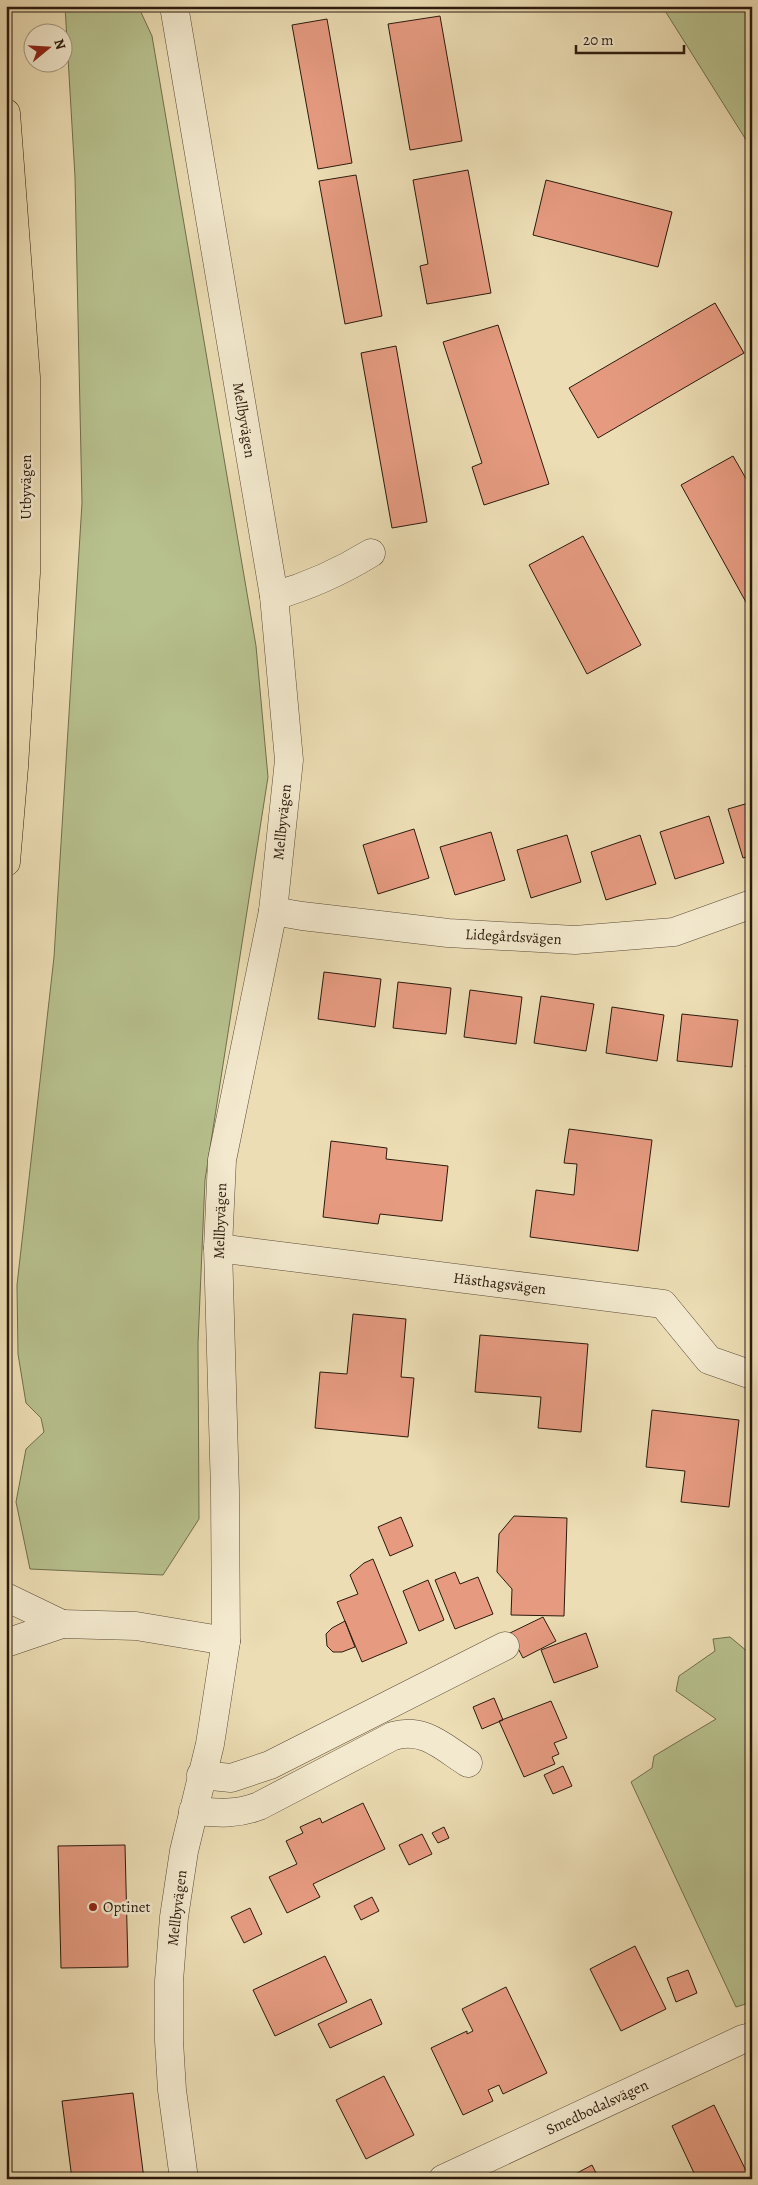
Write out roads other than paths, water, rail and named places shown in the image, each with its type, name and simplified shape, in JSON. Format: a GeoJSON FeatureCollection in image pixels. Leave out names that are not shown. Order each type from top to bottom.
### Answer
{"type":"FeatureCollection","features":[{"type":"Feature","properties":{"kind":"main road","name":"Utbyvägen"},"geometry":{"type":"LineString","coordinates":[[6,113],[26,376],[26,572],[6,862]]}},
{"type":"Feature","properties":{"kind":"street","name":"Mellbyvägen"},"geometry":{"type":"LineString","coordinates":[[174,6],[274,596],[288,760],[273,911],[222,1160],[218,1248],[225,1491],[226,1642],[215,1719],[193,1811],[174,1917],[169,1981],[169,2041],[172,2090],[184,2179]]}},
{"type":"Feature","properties":{"kind":"street"},"geometry":{"type":"LineString","coordinates":[[274,596],[297,590],[341,571],[371,553]]}},
{"type":"Feature","properties":{"kind":"street","name":"Lidegårdsvägen"},"geometry":{"type":"LineString","coordinates":[[273,911],[448,933],[575,940],[674,932],[752,904]]}},
{"type":"Feature","properties":{"kind":"street","name":"Hästhagsvägen"},"geometry":{"type":"LineString","coordinates":[[218,1248],[663,1304],[709,1360],[752,1375]]}},
{"type":"Feature","properties":{"kind":"street"},"geometry":{"type":"LineString","coordinates":[[6,1597],[62,1624]]}},
{"type":"Feature","properties":{"kind":"street"},"geometry":{"type":"LineString","coordinates":[[6,1643],[62,1624],[136,1626],[226,1642]]}},
{"type":"Feature","properties":{"kind":"street"},"geometry":{"type":"LineString","coordinates":[[201,1776],[231,1778],[270,1766],[505,1646]]}},
{"type":"Feature","properties":{"kind":"street"},"geometry":{"type":"LineString","coordinates":[[193,1811],[234,1814],[259,1806],[393,1736],[404,1733],[413,1732],[424,1735],[468,1763]]}},
{"type":"Feature","properties":{"kind":"street","name":"Smedbodalsvägen"},"geometry":{"type":"LineString","coordinates":[[444,2179],[749,2045]]}},
{"type":"Feature","properties":{"kind":"place","name":"Optinet"},"geometry":{"type":"Point","coordinates":[93,1907]}}]}
